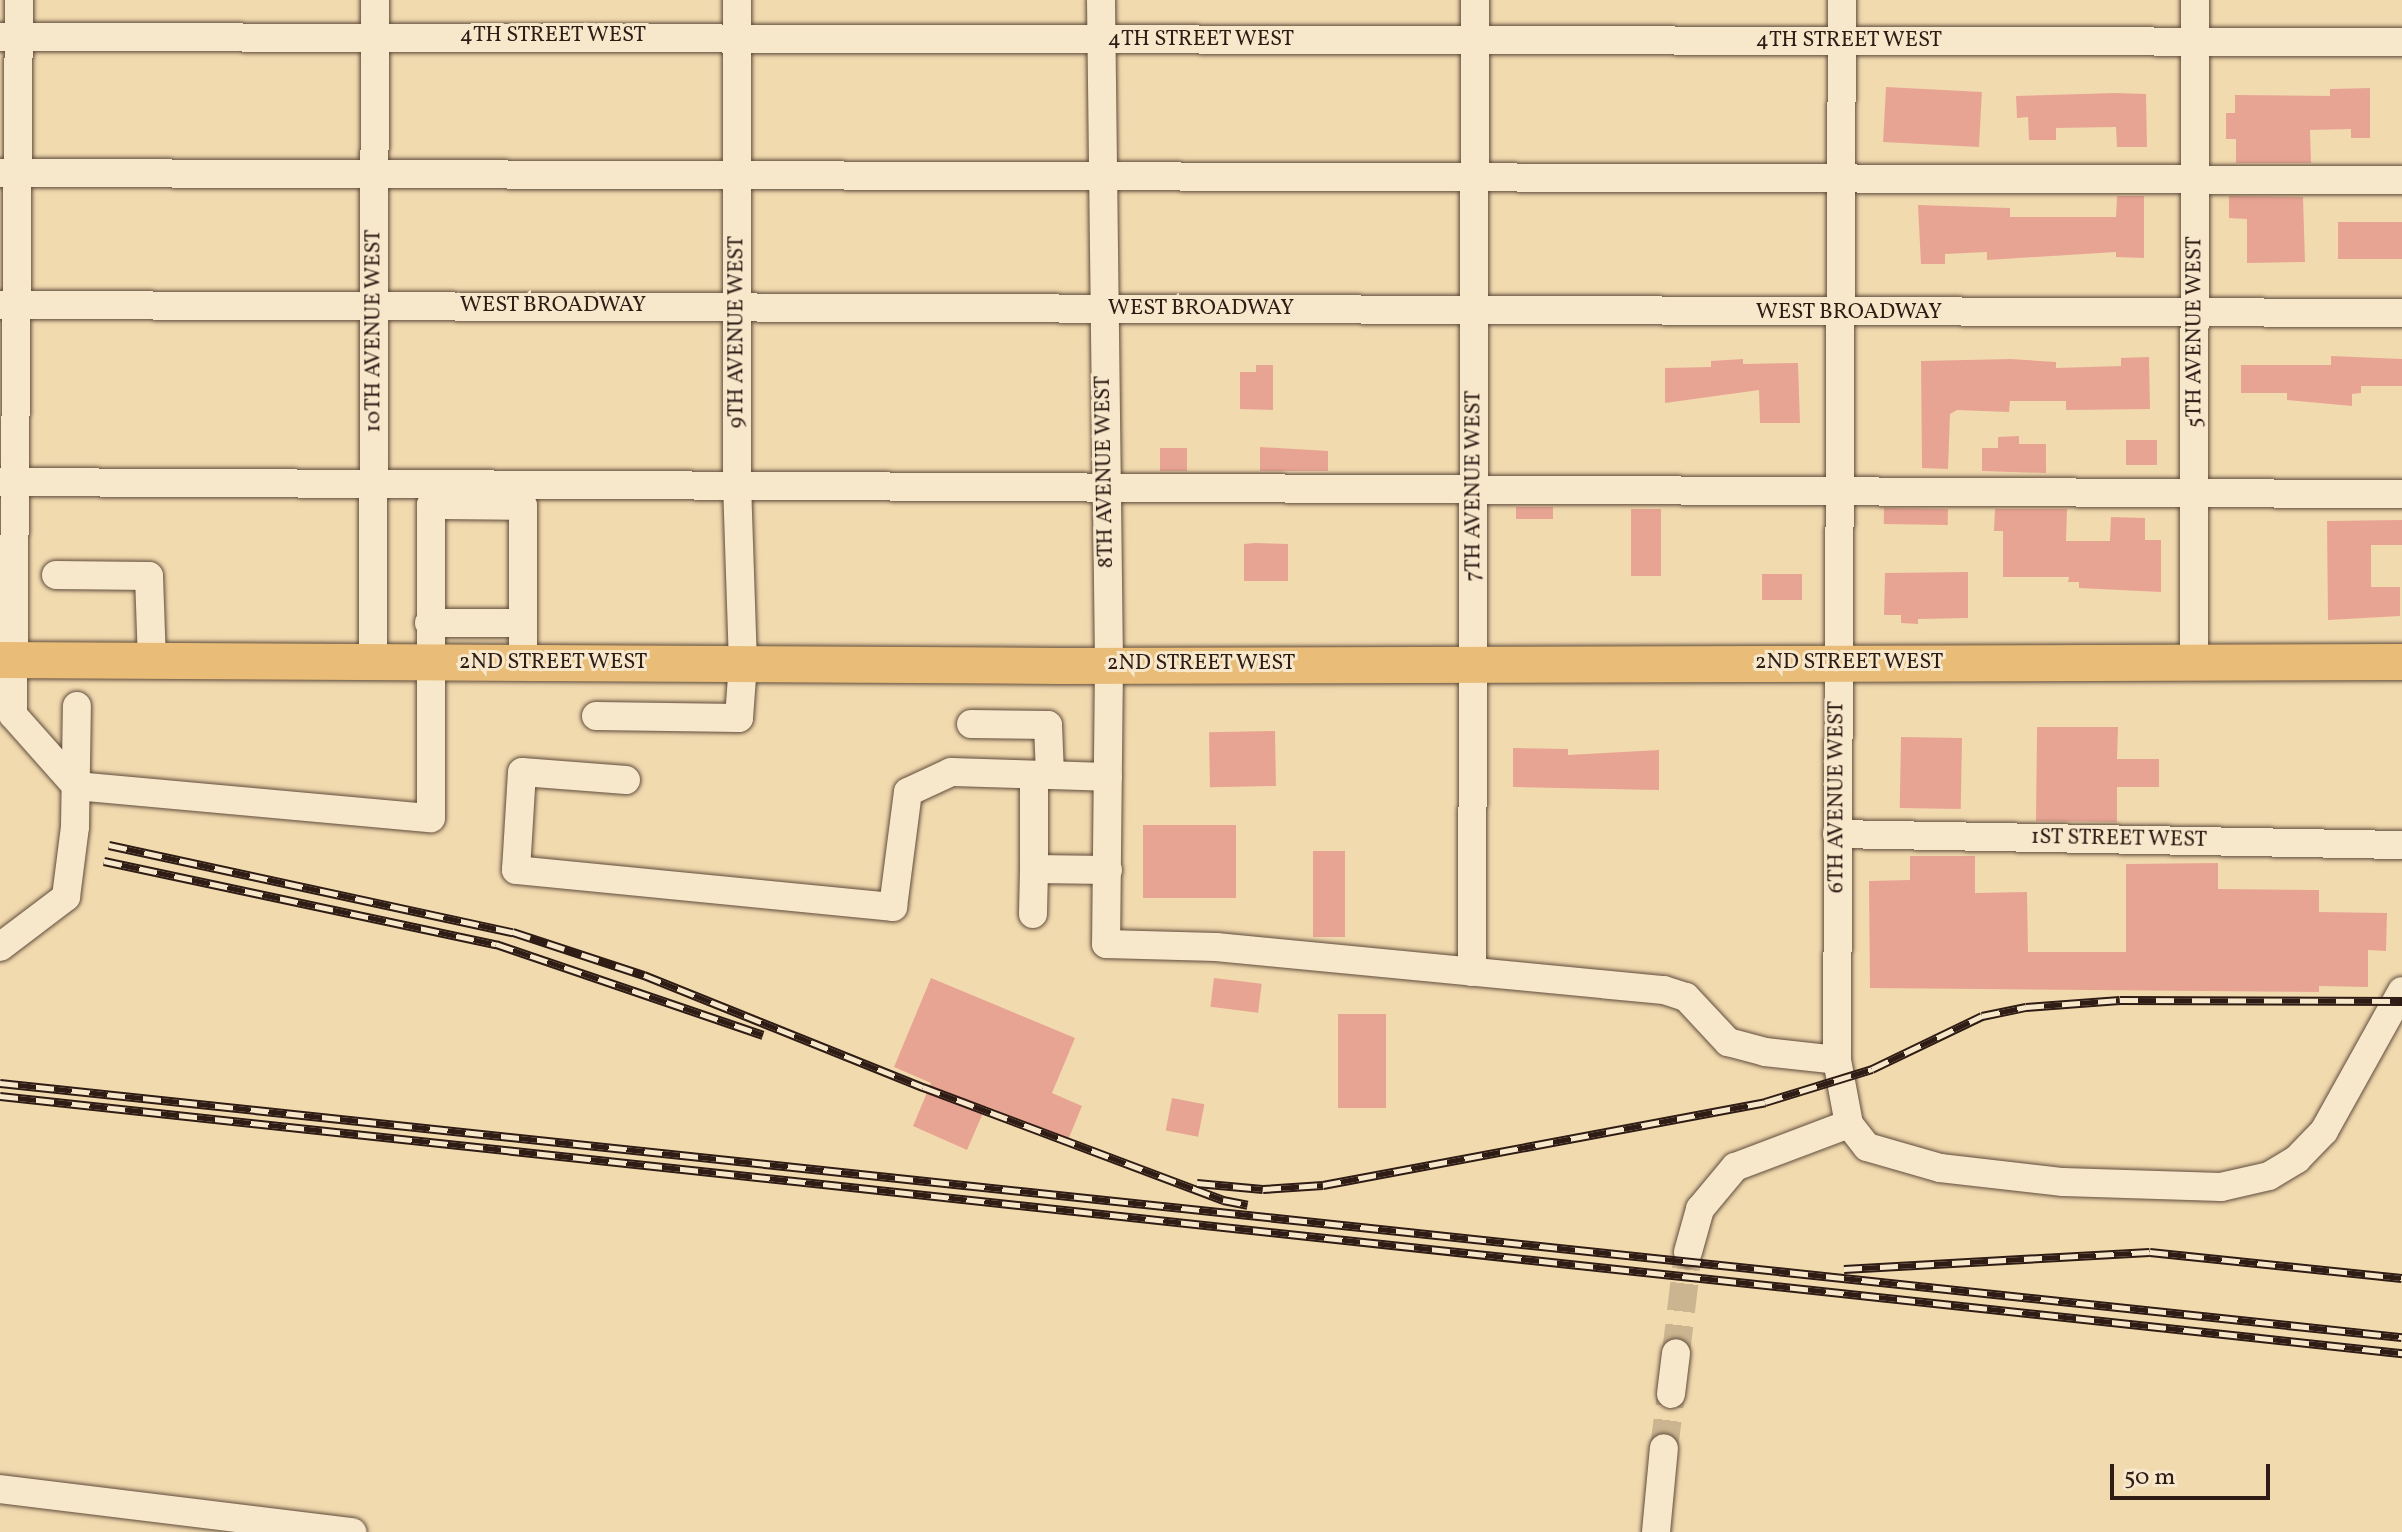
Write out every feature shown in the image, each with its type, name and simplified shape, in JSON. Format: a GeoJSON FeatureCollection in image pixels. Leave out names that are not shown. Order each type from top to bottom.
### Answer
{"type":"FeatureCollection","features":[{"type":"Feature","properties":{"kind":"main road","name":"2ND STREET WEST"},"geometry":{"type":"LineString","coordinates":[[7,660],[743,664],[2402,662]]}},
{"type":"Feature","properties":{"kind":"street"},"geometry":{"type":"LineString","coordinates":[[19,0],[9,37],[7,660],[13,715],[76,786],[431,818],[428,662],[431,505],[523,506],[523,663]]}},
{"type":"Feature","properties":{"kind":"street","name":"10TH AVENUE WEST"},"geometry":{"type":"LineString","coordinates":[[373,662],[375,0]]}},
{"type":"Feature","properties":{"kind":"street","name":"9TH AVENUE WEST"},"geometry":{"type":"LineString","coordinates":[[596,716],[739,718],[743,664],[737,487],[737,0]]}},
{"type":"Feature","properties":{"kind":"street","name":"8TH AVENUE WEST"},"geometry":{"type":"LineString","coordinates":[[1101,0],[1104,489],[1109,663],[1106,944],[1216,947],[1472,972]]}},
{"type":"Feature","properties":{"kind":"street","name":"7TH AVENUE WEST"},"geometry":{"type":"LineString","coordinates":[[1472,972],[1475,0]]}},
{"type":"Feature","properties":{"kind":"street","name":"6TH AVENUE WEST"},"geometry":{"type":"LineString","coordinates":[[1842,0],[1837,1060],[1849,1124]]}},
{"type":"Feature","properties":{"kind":"street","name":"5TH AVENUE WEST"},"geometry":{"type":"LineString","coordinates":[[2194,664],[2195,0]]}},
{"type":"Feature","properties":{"kind":"street","name":"4TH STREET WEST"},"geometry":{"type":"LineString","coordinates":[[9,37],[375,35],[1101,40],[2402,42]]}},
{"type":"Feature","properties":{"kind":"street"},"geometry":{"type":"LineString","coordinates":[[8,173],[1475,174],[2402,180]]}},
{"type":"Feature","properties":{"kind":"street","name":"WEST BROADWAY"},"geometry":{"type":"LineString","coordinates":[[8,305],[2402,313]]}},
{"type":"Feature","properties":{"kind":"street"},"geometry":{"type":"LineString","coordinates":[[7,482],[1474,492],[2402,494]]}},
{"type":"Feature","properties":{"kind":"street"},"geometry":{"type":"LineString","coordinates":[[56,575],[149,576],[152,661]]}},
{"type":"Feature","properties":{"kind":"street"},"geometry":{"type":"LineString","coordinates":[[429,623],[523,623]]}},
{"type":"Feature","properties":{"kind":"street"},"geometry":{"type":"LineString","coordinates":[[0,947],[66,897],[76,786],[77,706]]}},
{"type":"Feature","properties":{"kind":"street"},"geometry":{"type":"LineString","coordinates":[[971,724],[1048,725],[1034,869],[1033,914]]}},
{"type":"Feature","properties":{"kind":"street"},"geometry":{"type":"LineString","coordinates":[[626,780],[522,772],[516,870],[893,907],[908,792],[951,772],[1108,777]]}},
{"type":"Feature","properties":{"kind":"street","name":"1ST STREET WEST"},"geometry":{"type":"LineString","coordinates":[[1837,834],[2402,845]]}},
{"type":"Feature","properties":{"kind":"street"},"geometry":{"type":"LineString","coordinates":[[1034,869],[1108,870]]}},
{"type":"Feature","properties":{"kind":"street"},"geometry":{"type":"LineString","coordinates":[[1472,972],[1664,990],[1686,997],[1728,1042],[1837,1060]]}},
{"type":"Feature","properties":{"kind":"street"},"geometry":{"type":"LineString","coordinates":[[1688,1252],[1700,1209],[1735,1167],[1849,1124],[1867,1147],[1897,1160],[2063,1182],[2221,1187],[2269,1176],[2297,1159],[2324,1131],[2402,991]]}},
{"type":"Feature","properties":{"kind":"street"},"geometry":{"type":"LineString","coordinates":[[1671,1394],[1676,1353]]}},
{"type":"Feature","properties":{"kind":"street"},"geometry":{"type":"LineString","coordinates":[[1656,1532],[1664,1448]]}},
{"type":"Feature","properties":{"kind":"street"},"geometry":{"type":"LineString","coordinates":[[0,1489],[352,1532]]}},
{"type":"Feature","properties":{"kind":"building"},"geometry":{"type":"Polygon","coordinates":[[[1886,87],[1982,92],[1979,147],[1883,142],[1886,87]]]}},
{"type":"Feature","properties":{"kind":"building"},"geometry":{"type":"Polygon","coordinates":[[[2370,88],[2370,138],[2351,138],[2351,129],[2310,130],[2311,163],[2236,163],[2236,139],[2226,139],[2226,113],[2235,113],[2235,95],[2330,96],[2330,89],[2370,88]]]}},
{"type":"Feature","properties":{"kind":"building"},"geometry":{"type":"Polygon","coordinates":[[[2146,94],[2147,147],[2117,147],[2116,127],[2056,128],[2056,140],[2029,140],[2028,117],[2017,118],[2016,96],[2146,94]]]}},
{"type":"Feature","properties":{"kind":"building"},"geometry":{"type":"Polygon","coordinates":[[[2117,196],[2144,196],[2144,258],[2116,257],[2116,252],[1987,260],[1987,252],[1945,254],[1945,264],[1921,264],[1918,205],[2010,208],[2010,217],[2116,217],[2117,196]]]}},
{"type":"Feature","properties":{"kind":"building"},"geometry":{"type":"Polygon","coordinates":[[[2229,196],[2303,197],[2305,262],[2247,263],[2247,219],[2229,218],[2229,196]]]}},
{"type":"Feature","properties":{"kind":"building"},"geometry":{"type":"Polygon","coordinates":[[[2338,222],[2402,222],[2402,259],[2338,259],[2338,222]]]}},
{"type":"Feature","properties":{"kind":"building"},"geometry":{"type":"Polygon","coordinates":[[[2331,356],[2402,359],[2402,386],[2361,386],[2361,393],[2352,394],[2352,406],[2287,400],[2287,393],[2241,393],[2241,365],[2331,365],[2331,356]]]}},
{"type":"Feature","properties":{"kind":"building"},"geometry":{"type":"Polygon","coordinates":[[[2149,357],[2150,409],[2066,410],[2066,401],[2010,401],[2009,412],[1957,410],[1950,414],[1948,469],[1922,468],[1921,361],[2011,359],[2056,362],[2056,368],[2121,366],[2121,358],[2149,357]]]}},
{"type":"Feature","properties":{"kind":"building"},"geometry":{"type":"Polygon","coordinates":[[[1743,359],[1743,364],[1798,363],[1800,423],[1760,423],[1759,390],[1665,403],[1665,368],[1711,367],[1711,361],[1743,359]]]}},
{"type":"Feature","properties":{"kind":"building"},"geometry":{"type":"Polygon","coordinates":[[[1256,365],[1273,365],[1273,410],[1240,409],[1240,372],[1256,372],[1256,365]]]}},
{"type":"Feature","properties":{"kind":"building"},"geometry":{"type":"Polygon","coordinates":[[[2019,436],[2019,444],[2046,444],[2046,473],[1982,471],[1982,448],[1998,448],[1998,437],[2019,436]]]}},
{"type":"Feature","properties":{"kind":"building"},"geometry":{"type":"Polygon","coordinates":[[[2126,440],[2157,440],[2157,465],[2126,465],[2126,440]]]}},
{"type":"Feature","properties":{"kind":"building"},"geometry":{"type":"Polygon","coordinates":[[[1260,447],[1328,451],[1328,471],[1260,471],[1260,447]]]}},
{"type":"Feature","properties":{"kind":"building"},"geometry":{"type":"Polygon","coordinates":[[[1160,448],[1187,448],[1187,471],[1160,471],[1160,448]]]}},
{"type":"Feature","properties":{"kind":"building"},"geometry":{"type":"Polygon","coordinates":[[[1516,507],[1553,507],[1553,519],[1516,519],[1516,507]]]}},
{"type":"Feature","properties":{"kind":"building"},"geometry":{"type":"Polygon","coordinates":[[[1884,508],[1948,509],[1948,525],[1884,524],[1884,508]]]}},
{"type":"Feature","properties":{"kind":"building"},"geometry":{"type":"Polygon","coordinates":[[[1631,509],[1661,509],[1661,576],[1631,576],[1631,509]]]}},
{"type":"Feature","properties":{"kind":"building"},"geometry":{"type":"Polygon","coordinates":[[[1995,509],[2067,509],[2066,541],[2110,541],[2111,517],[2145,518],[2145,540],[2161,540],[2161,592],[2079,588],[2079,582],[2068,582],[2069,577],[2003,577],[2003,531],[1994,531],[1995,509]]]}},
{"type":"Feature","properties":{"kind":"building"},"geometry":{"type":"Polygon","coordinates":[[[2402,520],[2402,545],[2371,545],[2371,587],[2400,587],[2400,616],[2328,620],[2327,521],[2402,520]]]}},
{"type":"Feature","properties":{"kind":"building"},"geometry":{"type":"Polygon","coordinates":[[[1244,544],[1288,544],[1288,581],[1244,581],[1244,544]]]}},
{"type":"Feature","properties":{"kind":"building"},"geometry":{"type":"Polygon","coordinates":[[[1968,572],[1968,618],[1918,619],[1918,624],[1901,623],[1901,615],[1884,615],[1885,573],[1968,572]]]}},
{"type":"Feature","properties":{"kind":"building"},"geometry":{"type":"Polygon","coordinates":[[[1762,574],[1802,574],[1802,600],[1762,600],[1762,574]]]}},
{"type":"Feature","properties":{"kind":"building"},"geometry":{"type":"Polygon","coordinates":[[[2037,727],[2118,727],[2117,759],[2159,759],[2159,787],[2117,787],[2117,822],[2036,821],[2037,727]]]}},
{"type":"Feature","properties":{"kind":"building"},"geometry":{"type":"Polygon","coordinates":[[[1275,731],[1276,786],[1210,787],[1209,732],[1275,731]]]}},
{"type":"Feature","properties":{"kind":"building"},"geometry":{"type":"Polygon","coordinates":[[[1901,737],[1962,738],[1961,809],[1900,808],[1901,737]]]}},
{"type":"Feature","properties":{"kind":"building"},"geometry":{"type":"Polygon","coordinates":[[[1513,748],[1568,749],[1568,755],[1659,750],[1659,790],[1513,787],[1513,748]]]}},
{"type":"Feature","properties":{"kind":"building"},"geometry":{"type":"Polygon","coordinates":[[[1143,825],[1236,825],[1236,898],[1143,898],[1143,825]]]}},
{"type":"Feature","properties":{"kind":"building"},"geometry":{"type":"Polygon","coordinates":[[[1313,851],[1345,851],[1345,937],[1313,937],[1313,851]]]}},
{"type":"Feature","properties":{"kind":"building"},"geometry":{"type":"Polygon","coordinates":[[[1910,856],[1975,856],[1975,893],[2027,892],[2028,952],[2126,952],[2126,864],[2218,863],[2218,889],[2319,890],[2319,912],[2387,913],[2386,951],[2368,950],[2368,987],[2319,986],[2319,992],[1870,988],[1869,881],[1910,880],[1910,856]]]}},
{"type":"Feature","properties":{"kind":"building"},"geometry":{"type":"Polygon","coordinates":[[[931,978],[1075,1038],[1052,1093],[1082,1106],[1068,1140],[986,1106],[967,1150],[913,1126],[931,1083],[894,1067],[931,978]]]}},
{"type":"Feature","properties":{"kind":"building"},"geometry":{"type":"Polygon","coordinates":[[[1214,978],[1262,984],[1258,1013],[1210,1007],[1214,978]]]}},
{"type":"Feature","properties":{"kind":"building"},"geometry":{"type":"Polygon","coordinates":[[[1338,1014],[1386,1014],[1386,1108],[1338,1108],[1338,1014]]]}},
{"type":"Feature","properties":{"kind":"building"},"geometry":{"type":"Polygon","coordinates":[[[1172,1098],[1204,1104],[1198,1137],[1166,1130],[1172,1098]]]}},
{"type":"Feature","properties":{"kind":"tunnel"},"geometry":{"type":"LineString","coordinates":[[1676,1353],[1688,1252]]}},
{"type":"Feature","properties":{"kind":"tunnel"},"geometry":{"type":"LineString","coordinates":[[1664,1448],[1671,1394]]}},
{"type":"Feature","properties":{"kind":"railway"},"geometry":{"type":"LineString","coordinates":[[109,845],[513,932],[644,975],[923,1087],[1223,1200],[1248,1205]]}},
{"type":"Feature","properties":{"kind":"railway"},"geometry":{"type":"LineString","coordinates":[[104,861],[496,944],[763,1035]]}},
{"type":"Feature","properties":{"kind":"railway"},"geometry":{"type":"LineString","coordinates":[[1197,1183],[1263,1189],[1323,1185],[1765,1102],[1872,1069],[1982,1016],[2026,1007],[2120,1000],[2402,1001]]}},
{"type":"Feature","properties":{"kind":"railway"},"geometry":{"type":"LineString","coordinates":[[0,1083],[2402,1337]]}},
{"type":"Feature","properties":{"kind":"railway"},"geometry":{"type":"LineString","coordinates":[[0,1096],[2402,1353]]}},
{"type":"Feature","properties":{"kind":"railway"},"geometry":{"type":"LineString","coordinates":[[1844,1269],[2150,1252],[2402,1278]]}}]}
